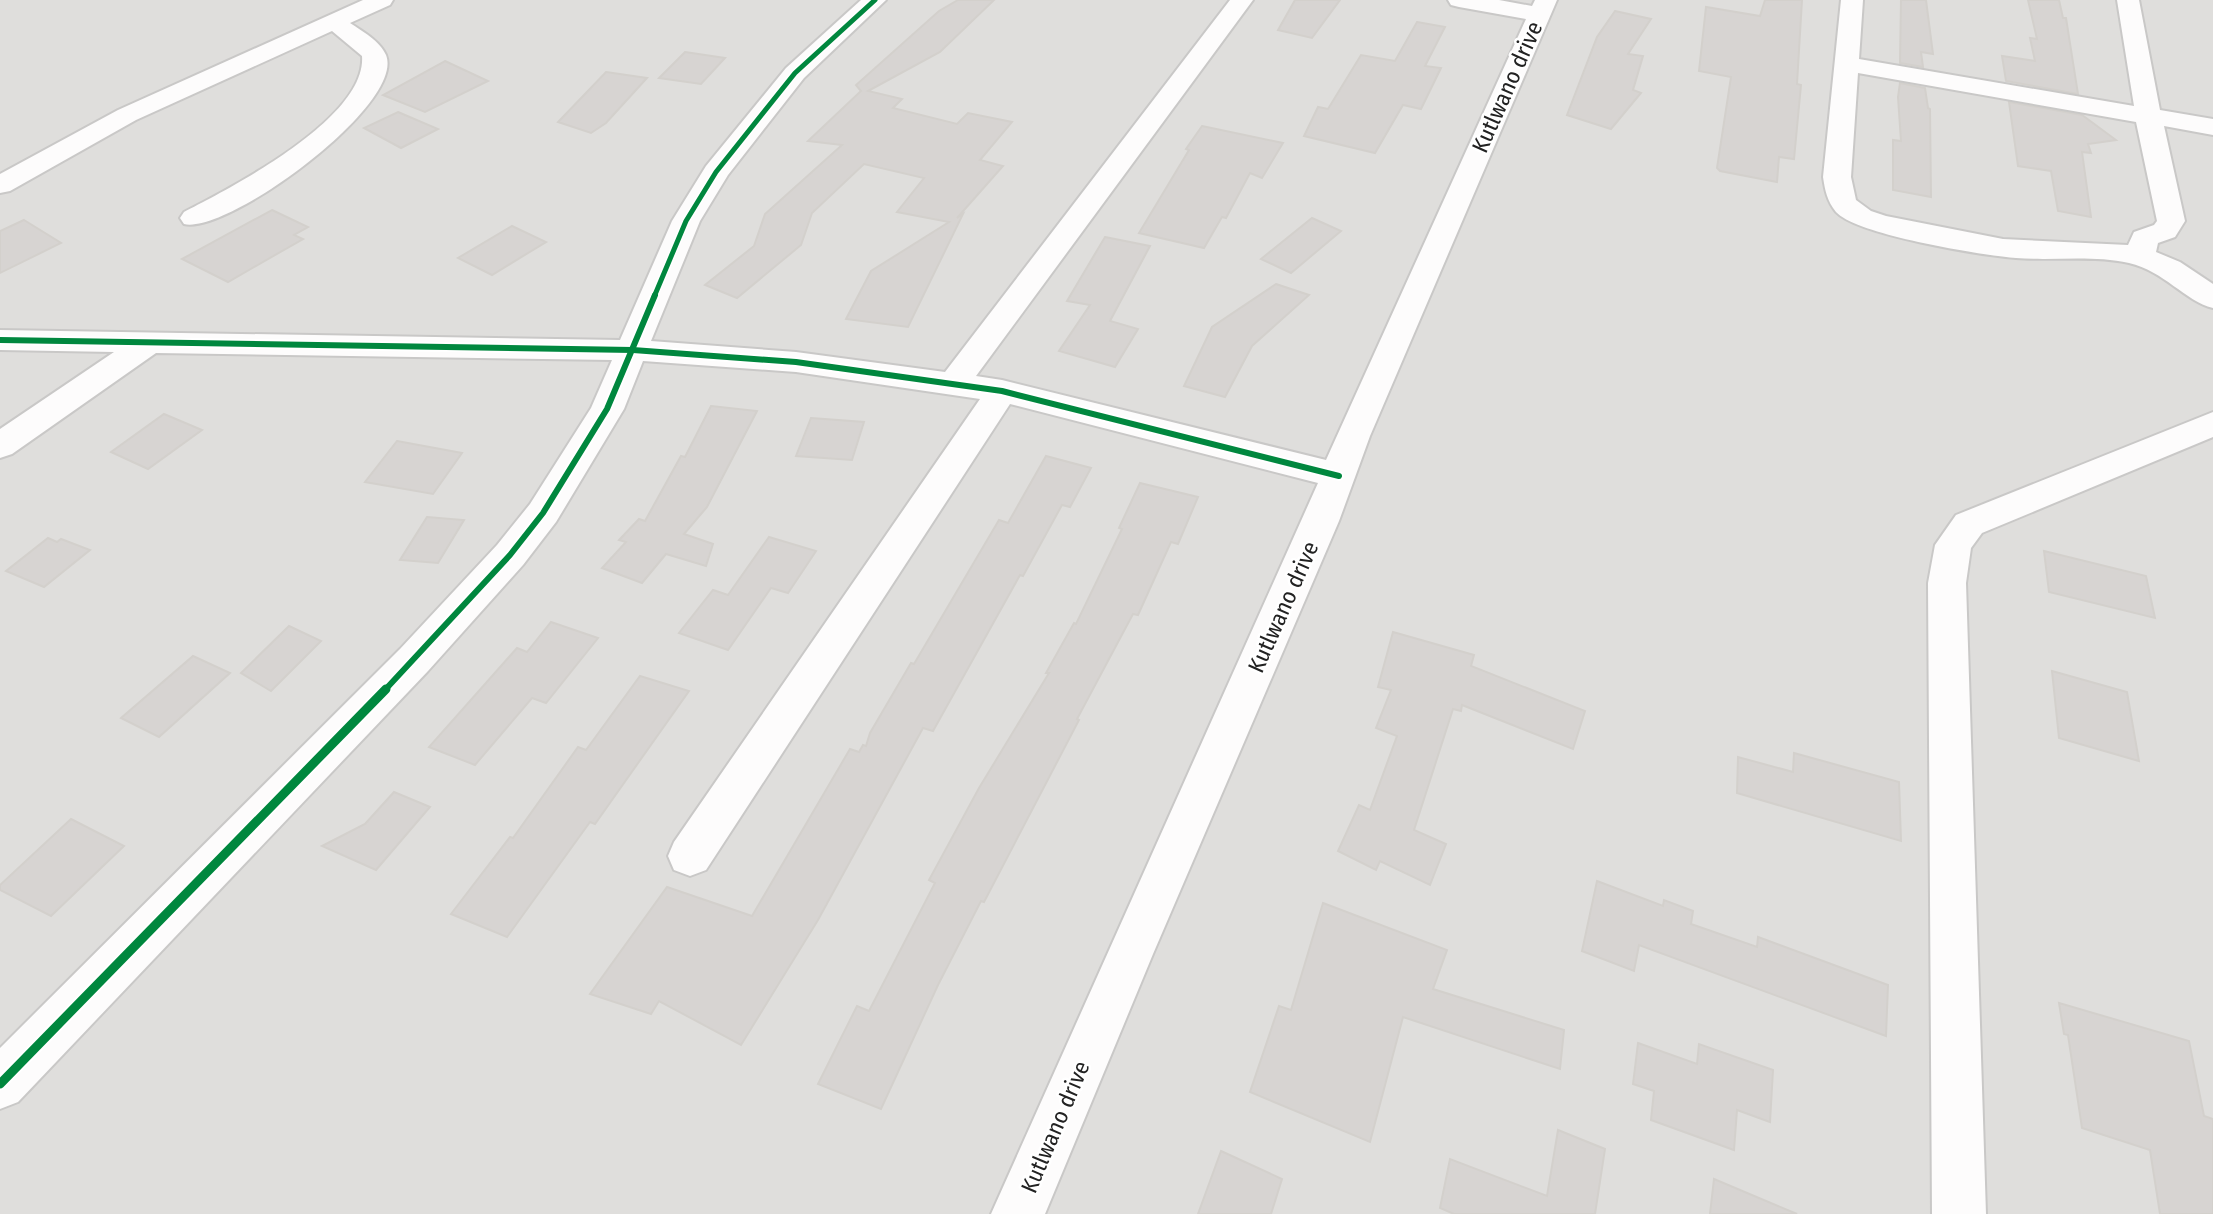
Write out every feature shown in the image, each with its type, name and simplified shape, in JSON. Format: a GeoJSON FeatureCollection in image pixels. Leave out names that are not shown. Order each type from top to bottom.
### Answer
{"type":"FeatureCollection","features":[{"type":"Feature","properties":{"kind":"street"},"geometry":{"type":"LineString","coordinates":[[0,185],[127,115],[382,0]]}},
{"type":"Feature","properties":{"kind":"street"},"geometry":{"type":"LineString","coordinates":[[0,1084],[414,660],[510,555],[543,513],[607,410],[686,221],[716,172],[795,74],[875,0]]}},
{"type":"Feature","properties":{"kind":"street"},"geometry":{"type":"LineString","coordinates":[[954,383],[1242,0]]}},
{"type":"Feature","properties":{"kind":"street"},"geometry":{"type":"LineString","coordinates":[[1460,0],[1542,7]]}},
{"type":"Feature","properties":{"kind":"street"},"geometry":{"type":"LineString","coordinates":[[1852,0],[1837,177],[1839,195],[1855,214],[1876,223],[1974,243],[2015,249],[2140,257],[2189,281],[2213,299]]}},
{"type":"Feature","properties":{"kind":"street"},"geometry":{"type":"LineString","coordinates":[[2128,0],[2148,115],[2171,221],[2165,231],[2144,238],[2140,257]]}},
{"type":"Feature","properties":{"kind":"street","name":"Kutlwano drive"},"geometry":{"type":"LineString","coordinates":[[1018,1214],[1339,476],[1353,436],[1542,7]]}},
{"type":"Feature","properties":{"kind":"street"},"geometry":{"type":"LineString","coordinates":[[194,218],[285,168],[314,146],[367,89],[376,68],[374,57],[333,22]]}},
{"type":"Feature","properties":{"kind":"street"},"geometry":{"type":"LineString","coordinates":[[1846,64],[2213,127]]}},
{"type":"Feature","properties":{"kind":"street"},"geometry":{"type":"LineString","coordinates":[[0,340],[633,350],[796,362],[1002,391],[1339,476]]}},
{"type":"Feature","properties":{"kind":"street"},"geometry":{"type":"LineString","coordinates":[[0,446],[147,344]]}},
{"type":"Feature","properties":{"kind":"street"},"geometry":{"type":"LineString","coordinates":[[690,856],[1002,391]]}},
{"type":"Feature","properties":{"kind":"street"},"geometry":{"type":"LineString","coordinates":[[1958,1214],[1947,583],[1954,545],[1969,524],[2213,424]]}},
{"type":"Feature","properties":{"kind":"shaded area"},"geometry":{"type":"Polygon","coordinates":[[[0,0],[2213,0],[2213,1214],[0,1214],[0,0]]]}},
{"type":"Feature","properties":{"kind":"building"},"geometry":{"type":"Polygon","coordinates":[[[958,0],[994,0],[940,52],[868,91],[902,99],[893,108],[957,124],[968,113],[1012,122],[980,160],[1003,166],[957,218],[963,214],[908,327],[846,319],[871,271],[949,222],[897,212],[924,178],[864,164],[812,213],[801,245],[737,298],[705,285],[754,246],[765,214],[842,145],[808,141],[861,91],[856,85],[939,11],[958,0]]]}},
{"type":"Feature","properties":{"kind":"building"},"geometry":{"type":"Polygon","coordinates":[[[1295,0],[1340,0],[1312,38],[1278,30],[1295,0]]]}},
{"type":"Feature","properties":{"kind":"building"},"geometry":{"type":"Polygon","coordinates":[[[1765,0],[1802,0],[1797,84],[1801,85],[1794,159],[1779,157],[1777,182],[1720,171],[1717,168],[1731,77],[1699,71],[1706,7],[1760,16],[1765,0]]]}},
{"type":"Feature","properties":{"kind":"building"},"geometry":{"type":"Polygon","coordinates":[[[1901,0],[1926,0],[1933,54],[1921,52],[1923,67],[1900,63],[1901,0]]]}},
{"type":"Feature","properties":{"kind":"building"},"geometry":{"type":"Polygon","coordinates":[[[2028,0],[2059,0],[2063,18],[2066,18],[2078,94],[2006,81],[2002,56],[2035,61],[2030,38],[2037,39],[2028,0]]]}},
{"type":"Feature","properties":{"kind":"building"},"geometry":{"type":"Polygon","coordinates":[[[1615,11],[1651,19],[1628,54],[1643,56],[1633,90],[1641,93],[1611,129],[1567,115],[1597,37],[1615,11]]]}},
{"type":"Feature","properties":{"kind":"building"},"geometry":{"type":"Polygon","coordinates":[[[1417,22],[1445,27],[1425,66],[1441,68],[1421,109],[1403,105],[1375,153],[1304,136],[1318,107],[1328,109],[1361,55],[1395,61],[1417,22]]]}},
{"type":"Feature","properties":{"kind":"building"},"geometry":{"type":"Polygon","coordinates":[[[685,52],[725,58],[701,84],[659,78],[685,52]]]}},
{"type":"Feature","properties":{"kind":"building"},"geometry":{"type":"Polygon","coordinates":[[[445,61],[488,81],[425,112],[383,95],[445,61]]]}},
{"type":"Feature","properties":{"kind":"building"},"geometry":{"type":"Polygon","coordinates":[[[606,72],[647,78],[606,123],[591,133],[558,122],[606,72]]]}},
{"type":"Feature","properties":{"kind":"building"},"geometry":{"type":"Polygon","coordinates":[[[1900,83],[1925,88],[1930,109],[1931,197],[1893,190],[1893,140],[1901,141],[1898,97],[1900,83]]]}},
{"type":"Feature","properties":{"kind":"building"},"geometry":{"type":"Polygon","coordinates":[[[2009,102],[2082,115],[2116,140],[2088,144],[2091,153],[2082,152],[2091,217],[2058,211],[2051,171],[2018,166],[2009,102]]]}},
{"type":"Feature","properties":{"kind":"building"},"geometry":{"type":"Polygon","coordinates":[[[398,112],[438,129],[401,148],[364,128],[398,112]]]}},
{"type":"Feature","properties":{"kind":"building"},"geometry":{"type":"Polygon","coordinates":[[[1202,126],[1283,143],[1262,178],[1250,173],[1226,218],[1222,217],[1204,248],[1139,233],[1189,150],[1186,149],[1202,126]]]}},
{"type":"Feature","properties":{"kind":"building"},"geometry":{"type":"Polygon","coordinates":[[[272,210],[308,227],[294,235],[303,239],[228,282],[182,259],[272,210]]]}},
{"type":"Feature","properties":{"kind":"building"},"geometry":{"type":"Polygon","coordinates":[[[1312,218],[1341,231],[1291,273],[1261,259],[1312,218]]]}},
{"type":"Feature","properties":{"kind":"building"},"geometry":{"type":"Polygon","coordinates":[[[24,220],[61,243],[0,273],[0,231],[24,220]]]}},
{"type":"Feature","properties":{"kind":"building"},"geometry":{"type":"Polygon","coordinates":[[[512,226],[546,242],[492,275],[458,258],[512,226]]]}},
{"type":"Feature","properties":{"kind":"building"},"geometry":{"type":"Polygon","coordinates":[[[1105,237],[1150,246],[1110,321],[1138,329],[1115,367],[1059,351],[1090,305],[1067,301],[1105,237]]]}},
{"type":"Feature","properties":{"kind":"building"},"geometry":{"type":"Polygon","coordinates":[[[1276,284],[1309,295],[1252,346],[1225,397],[1184,386],[1212,327],[1276,284]]]}},
{"type":"Feature","properties":{"kind":"building"},"geometry":{"type":"Polygon","coordinates":[[[711,406],[757,411],[707,507],[684,534],[713,544],[706,566],[666,554],[642,583],[602,568],[626,542],[619,540],[639,519],[645,521],[681,456],[685,457],[711,406]]]}},
{"type":"Feature","properties":{"kind":"building"},"geometry":{"type":"Polygon","coordinates":[[[164,414],[202,430],[148,469],[111,452],[164,414]]]}},
{"type":"Feature","properties":{"kind":"building"},"geometry":{"type":"Polygon","coordinates":[[[811,418],[864,422],[852,460],[796,456],[811,418]]]}},
{"type":"Feature","properties":{"kind":"building"},"geometry":{"type":"Polygon","coordinates":[[[397,441],[462,453],[433,494],[365,482],[397,441]]]}},
{"type":"Feature","properties":{"kind":"building"},"geometry":{"type":"Polygon","coordinates":[[[1046,456],[1091,468],[1070,507],[1062,505],[933,731],[923,728],[818,920],[741,1045],[659,1001],[651,1014],[590,994],[667,887],[752,916],[850,749],[859,752],[863,745],[866,746],[870,733],[911,663],[914,664],[999,520],[1008,523],[1046,456]]]}},
{"type":"Feature","properties":{"kind":"building"},"geometry":{"type":"Polygon","coordinates":[[[1140,483],[1198,497],[1178,544],[1171,542],[1138,615],[1133,614],[984,902],[981,901],[938,985],[881,1109],[818,1084],[857,1006],[869,1011],[935,883],[929,880],[979,788],[1049,673],[1046,673],[1074,623],[1076,624],[1122,529],[1119,528],[1140,483]]]}},
{"type":"Feature","properties":{"kind":"building"},"geometry":{"type":"Polygon","coordinates":[[[427,517],[464,520],[438,563],[400,560],[427,517]]]}},
{"type":"Feature","properties":{"kind":"building"},"geometry":{"type":"Polygon","coordinates":[[[769,537],[816,551],[788,593],[771,588],[728,650],[679,633],[713,590],[728,595],[769,537]]]}},
{"type":"Feature","properties":{"kind":"building"},"geometry":{"type":"Polygon","coordinates":[[[48,538],[57,542],[61,539],[90,550],[44,587],[6,571],[48,538]]]}},
{"type":"Feature","properties":{"kind":"building"},"geometry":{"type":"Polygon","coordinates":[[[2044,551],[2146,576],[2155,618],[2049,592],[2044,551]]]}},
{"type":"Feature","properties":{"kind":"building"},"geometry":{"type":"Polygon","coordinates":[[[551,622],[598,638],[546,703],[532,698],[475,765],[429,747],[517,648],[527,652],[551,622]]]}},
{"type":"Feature","properties":{"kind":"building"},"geometry":{"type":"Polygon","coordinates":[[[289,626],[321,641],[271,691],[241,673],[289,626]]]}},
{"type":"Feature","properties":{"kind":"building"},"geometry":{"type":"Polygon","coordinates":[[[1393,632],[1474,655],[1471,666],[1585,711],[1573,749],[1462,705],[1461,711],[1453,709],[1414,830],[1446,844],[1430,885],[1380,861],[1376,870],[1338,851],[1359,805],[1370,810],[1397,736],[1376,728],[1391,690],[1378,687],[1393,632]]]}},
{"type":"Feature","properties":{"kind":"building"},"geometry":{"type":"Polygon","coordinates":[[[193,656],[230,673],[159,737],[121,718],[193,656]]]}},
{"type":"Feature","properties":{"kind":"building"},"geometry":{"type":"Polygon","coordinates":[[[2052,671],[2127,692],[2139,761],[2059,738],[2052,671]]]}},
{"type":"Feature","properties":{"kind":"building"},"geometry":{"type":"Polygon","coordinates":[[[640,676],[689,691],[595,824],[590,822],[507,937],[451,914],[510,837],[513,838],[578,747],[586,750],[640,676]]]}},
{"type":"Feature","properties":{"kind":"building"},"geometry":{"type":"Polygon","coordinates":[[[1794,753],[1899,782],[1901,841],[1737,793],[1738,757],[1793,772],[1794,753]]]}},
{"type":"Feature","properties":{"kind":"building"},"geometry":{"type":"Polygon","coordinates":[[[394,792],[430,807],[376,870],[322,846],[365,824],[394,792]]]}},
{"type":"Feature","properties":{"kind":"building"},"geometry":{"type":"Polygon","coordinates":[[[71,819],[124,846],[51,916],[0,890],[0,885],[71,819]]]}},
{"type":"Feature","properties":{"kind":"building"},"geometry":{"type":"Polygon","coordinates":[[[1597,881],[1663,906],[1664,900],[1693,911],[1691,924],[1757,947],[1758,937],[1888,985],[1886,1036],[1639,945],[1634,971],[1582,951],[1597,881]]]}},
{"type":"Feature","properties":{"kind":"building"},"geometry":{"type":"Polygon","coordinates":[[[1323,903],[1447,950],[1433,989],[1564,1030],[1560,1069],[1403,1017],[1370,1142],[1250,1092],[1279,1006],[1291,1010],[1323,903]]]}},
{"type":"Feature","properties":{"kind":"building"},"geometry":{"type":"Polygon","coordinates":[[[2059,1003],[2189,1041],[2204,1116],[2213,1119],[2213,1214],[2160,1214],[2150,1150],[2082,1128],[2068,1035],[2064,1034],[2059,1003]]]}},
{"type":"Feature","properties":{"kind":"building"},"geometry":{"type":"Polygon","coordinates":[[[1638,1043],[1697,1064],[1699,1044],[1773,1070],[1770,1122],[1737,1110],[1734,1150],[1651,1120],[1654,1091],[1633,1084],[1638,1043]]]}},
{"type":"Feature","properties":{"kind":"building"},"geometry":{"type":"Polygon","coordinates":[[[1558,1130],[1605,1149],[1595,1214],[1454,1214],[1440,1208],[1450,1159],[1547,1196],[1558,1130]]]}},
{"type":"Feature","properties":{"kind":"building"},"geometry":{"type":"Polygon","coordinates":[[[1221,1151],[1282,1179],[1271,1214],[1198,1214],[1221,1151]]]}},
{"type":"Feature","properties":{"kind":"building"},"geometry":{"type":"Polygon","coordinates":[[[1714,1179],[1797,1214],[1710,1214],[1714,1179]]]}},
{"type":"Feature","properties":{"kind":"cycle path"},"geometry":{"type":"LineString","coordinates":[[0,1084],[414,660],[510,555],[543,513],[607,409],[686,221],[716,172],[795,73],[875,0]]}},
{"type":"Feature","properties":{"kind":"cycle path"},"geometry":{"type":"LineString","coordinates":[[0,340],[633,350],[796,362],[1002,391],[1339,476]]}}]}
